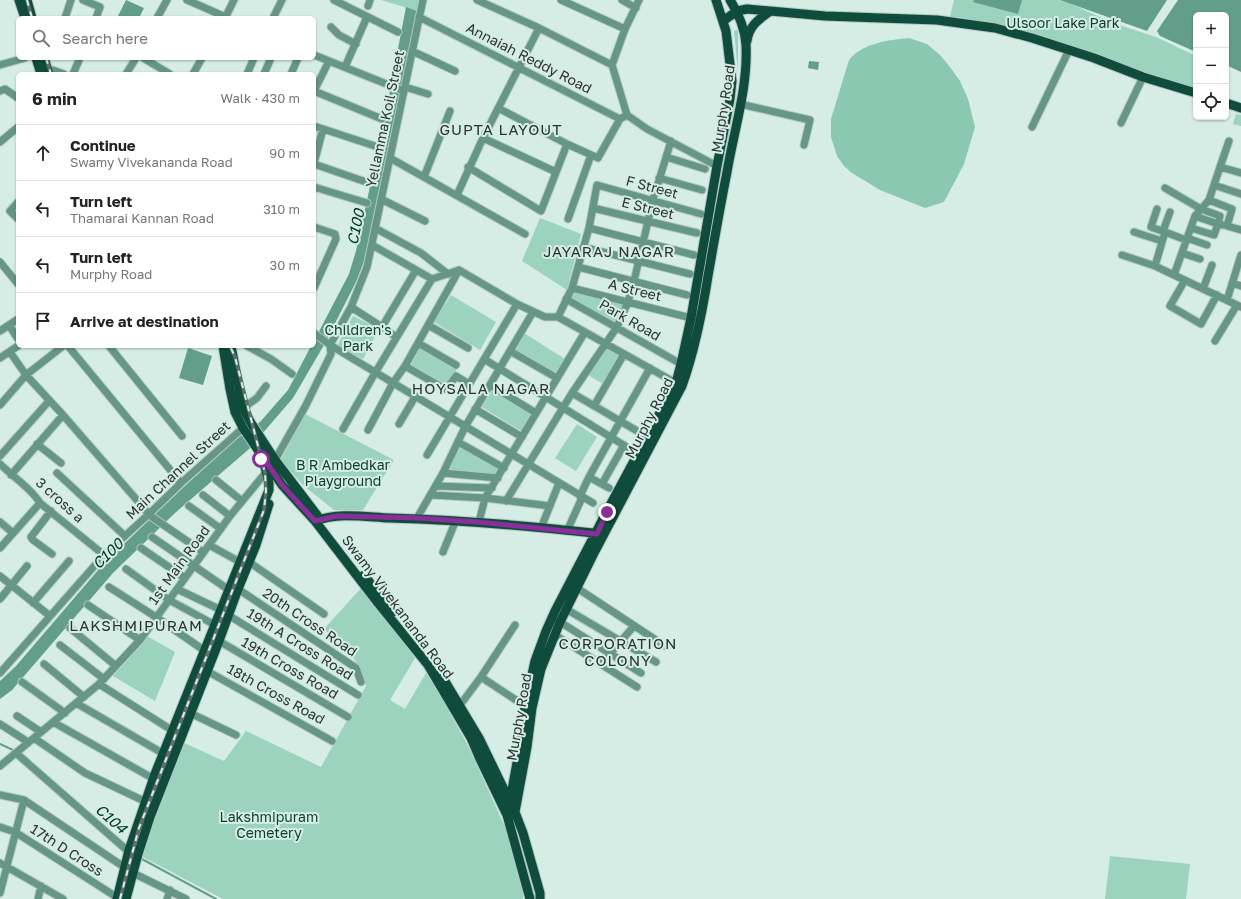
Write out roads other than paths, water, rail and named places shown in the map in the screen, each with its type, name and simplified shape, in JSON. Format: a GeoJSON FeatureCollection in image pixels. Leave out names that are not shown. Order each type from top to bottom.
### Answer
{"type":"FeatureCollection","features":[{"type":"Feature","properties":{"kind":"main road"},"geometry":{"type":"LineString","coordinates":[[19,0],[24,16]]}},
{"type":"Feature","properties":{"kind":"main road"},"geometry":{"type":"LineString","coordinates":[[27,0],[31,16]]}},
{"type":"Feature","properties":{"kind":"main road","name":"Murphy Road"},"geometry":{"type":"LineString","coordinates":[[511,814],[527,747],[532,708],[541,669],[560,622],[600,534],[676,382],[681,364],[691,318],[716,166],[732,81],[729,49],[723,21],[716,0]]}},
{"type":"Feature","properties":{"kind":"main road"},"geometry":{"type":"LineString","coordinates":[[730,0],[738,11]]}},
{"type":"Feature","properties":{"kind":"main road"},"geometry":{"type":"LineString","coordinates":[[723,21],[738,11],[747,9],[825,16],[938,20],[994,28],[1069,50],[1143,77],[1193,92]]}},
{"type":"Feature","properties":{"kind":"main road","name":"Murphy Road"},"geometry":{"type":"LineString","coordinates":[[506,803],[514,776],[525,706],[536,661],[546,631],[555,611],[600,534],[682,386],[691,362],[699,327],[727,169],[744,87],[746,45],[738,11]]}},
{"type":"Feature","properties":{"kind":"main road"},"geometry":{"type":"LineString","coordinates":[[746,45],[752,25],[770,12]]}},
{"type":"Feature","properties":{"kind":"main road"},"geometry":{"type":"LineString","coordinates":[[37,60],[45,72]]}},
{"type":"Feature","properties":{"kind":"main road"},"geometry":{"type":"LineString","coordinates":[[44,60],[46,72]]}},
{"type":"Feature","properties":{"kind":"main road"},"geometry":{"type":"LineString","coordinates":[[1229,104],[1241,108]]}},
{"type":"Feature","properties":{"kind":"main road","name":"Swamy Vivekananda Road"},"geometry":{"type":"LineString","coordinates":[[223,348],[235,412],[259,444],[275,460],[317,520],[430,664],[479,738],[497,776],[511,814],[523,834],[540,893],[540,899]]}},
{"type":"Feature","properties":{"kind":"main road","name":"Swamy Vivekananda Road"},"geometry":{"type":"LineString","coordinates":[[231,348],[246,427]]}},
{"type":"Feature","properties":{"kind":"main road","name":"Swamy Vivekananda Road"},"geometry":{"type":"LineString","coordinates":[[259,444],[263,459],[271,473],[317,520]]}},
{"type":"Feature","properties":{"kind":"main road"},"geometry":{"type":"LineString","coordinates":[[120,899],[133,873],[134,855],[150,803],[190,714],[219,642],[225,612],[240,562],[269,490],[271,473],[275,460]]}},
{"type":"Feature","properties":{"kind":"main road"},"geometry":{"type":"LineString","coordinates":[[233,589],[249,562],[274,490],[271,473]]}},
{"type":"Feature","properties":{"kind":"main road"},"geometry":{"type":"LineString","coordinates":[[317,520],[337,516],[418,518],[456,520],[600,534]]}},
{"type":"Feature","properties":{"kind":"main road"},"geometry":{"type":"LineString","coordinates":[[150,803],[154,779],[215,625],[225,612]]}},
{"type":"Feature","properties":{"kind":"main road","name":"Swamy Vivekananda Road"},"geometry":{"type":"LineString","coordinates":[[458,708],[480,759],[506,803]]}},
{"type":"Feature","properties":{"kind":"main road"},"geometry":{"type":"LineString","coordinates":[[497,776],[506,779],[514,776]]}},
{"type":"Feature","properties":{"kind":"main road","name":"Swamy Vivekananda Road"},"geometry":{"type":"LineString","coordinates":[[511,814],[530,899]]}},
{"type":"Feature","properties":{"kind":"main road"},"geometry":{"type":"LineString","coordinates":[[120,899],[125,867],[134,855]]}},
{"type":"Feature","properties":{"kind":"street"},"geometry":{"type":"LineString","coordinates":[[66,16],[71,0]]}},
{"type":"Feature","properties":{"kind":"street"},"geometry":{"type":"LineString","coordinates":[[83,0],[101,3],[97,16]]}},
{"type":"Feature","properties":{"kind":"street"},"geometry":{"type":"LineString","coordinates":[[159,16],[167,0]]}},
{"type":"Feature","properties":{"kind":"street"},"geometry":{"type":"LineString","coordinates":[[186,0],[222,16]]}},
{"type":"Feature","properties":{"kind":"street"},"geometry":{"type":"LineString","coordinates":[[227,16],[234,0]]}},
{"type":"Feature","properties":{"kind":"street"},"geometry":{"type":"LineString","coordinates":[[274,16],[282,0]]}},
{"type":"Feature","properties":{"kind":"street"},"geometry":{"type":"LineString","coordinates":[[334,0],[398,32]]}},
{"type":"Feature","properties":{"kind":"street","name":"Yellamma Koil Street"},"geometry":{"type":"LineString","coordinates":[[275,460],[306,405],[331,354],[328,344],[351,307],[367,267],[403,89],[423,0]]}},
{"type":"Feature","properties":{"kind":"street"},"geometry":{"type":"LineString","coordinates":[[477,0],[539,28],[612,65]]}},
{"type":"Feature","properties":{"kind":"street"},"geometry":{"type":"LineString","coordinates":[[562,0],[625,29]]}},
{"type":"Feature","properties":{"kind":"street"},"geometry":{"type":"LineString","coordinates":[[622,0],[636,8]]}},
{"type":"Feature","properties":{"kind":"street"},"geometry":{"type":"LineString","coordinates":[[639,0],[625,29],[612,65],[628,116],[647,129],[716,166]]}},
{"type":"Feature","properties":{"kind":"street"},"geometry":{"type":"LineString","coordinates":[[346,67],[367,17]]}},
{"type":"Feature","properties":{"kind":"street","name":"Annaiah Reddy Road"},"geometry":{"type":"LineString","coordinates":[[419,17],[620,119]]}},
{"type":"Feature","properties":{"kind":"street"},"geometry":{"type":"LineString","coordinates":[[332,26],[339,35],[356,44]]}},
{"type":"Feature","properties":{"kind":"street"},"geometry":{"type":"LineString","coordinates":[[457,195],[468,167],[539,28]]}},
{"type":"Feature","properties":{"kind":"street"},"geometry":{"type":"LineString","coordinates":[[1032,127],[1069,50]]}},
{"type":"Feature","properties":{"kind":"street"},"geometry":{"type":"LineString","coordinates":[[412,51],[455,71]]}},
{"type":"Feature","properties":{"kind":"street"},"geometry":{"type":"LineString","coordinates":[[316,56],[346,67],[390,87],[428,94]]}},
{"type":"Feature","properties":{"kind":"street"},"geometry":{"type":"LineString","coordinates":[[0,65],[18,60]]}},
{"type":"Feature","properties":{"kind":"street"},"geometry":{"type":"LineString","coordinates":[[74,72],[79,60]]}},
{"type":"Feature","properties":{"kind":"street"},"geometry":{"type":"LineString","coordinates":[[127,72],[135,60]]}},
{"type":"Feature","properties":{"kind":"street"},"geometry":{"type":"LineString","coordinates":[[146,60],[167,72]]}},
{"type":"Feature","properties":{"kind":"street"},"geometry":{"type":"LineString","coordinates":[[194,72],[201,60]]}},
{"type":"Feature","properties":{"kind":"street"},"geometry":{"type":"LineString","coordinates":[[248,72],[253,60]]}},
{"type":"Feature","properties":{"kind":"street"},"geometry":{"type":"LineString","coordinates":[[265,72],[270,60]]}},
{"type":"Feature","properties":{"kind":"street"},"geometry":{"type":"LineString","coordinates":[[292,72],[297,60]]}},
{"type":"Feature","properties":{"kind":"street"},"geometry":{"type":"LineString","coordinates":[[316,87],[329,61]]}},
{"type":"Feature","properties":{"kind":"street"},"geometry":{"type":"LineString","coordinates":[[49,72],[54,70],[59,72]]}},
{"type":"Feature","properties":{"kind":"street"},"geometry":{"type":"LineString","coordinates":[[1121,123],[1143,77]]}},
{"type":"Feature","properties":{"kind":"street"},"geometry":{"type":"LineString","coordinates":[[0,91],[4,89],[16,97]]}},
{"type":"Feature","properties":{"kind":"street"},"geometry":{"type":"LineString","coordinates":[[316,92],[382,119]]}},
{"type":"Feature","properties":{"kind":"street"},"geometry":{"type":"LineString","coordinates":[[740,104],[810,120],[804,145]]}},
{"type":"Feature","properties":{"kind":"street"},"geometry":{"type":"LineString","coordinates":[[498,108],[567,144],[598,158],[620,119],[628,116]]}},
{"type":"Feature","properties":{"kind":"street"},"geometry":{"type":"LineString","coordinates":[[424,177],[450,111]]}},
{"type":"Feature","properties":{"kind":"street"},"geometry":{"type":"LineString","coordinates":[[316,127],[378,147]]}},
{"type":"Feature","properties":{"kind":"street"},"geometry":{"type":"LineString","coordinates":[[0,142],[16,129]]}},
{"type":"Feature","properties":{"kind":"street"},"geometry":{"type":"LineString","coordinates":[[316,156],[323,129]]}},
{"type":"Feature","properties":{"kind":"street"},"geometry":{"type":"LineString","coordinates":[[483,138],[556,172]]}},
{"type":"Feature","properties":{"kind":"street"},"geometry":{"type":"LineString","coordinates":[[506,501],[572,393],[616,328],[628,302],[639,261],[652,200],[671,141]]}},
{"type":"Feature","properties":{"kind":"street"},"geometry":{"type":"LineString","coordinates":[[1174,275],[1186,239],[1196,216],[1209,200],[1229,141]]}},
{"type":"Feature","properties":{"kind":"street"},"geometry":{"type":"LineString","coordinates":[[468,167],[541,211],[567,144]]}},
{"type":"Feature","properties":{"kind":"street"},"geometry":{"type":"LineString","coordinates":[[568,219],[591,155]]}},
{"type":"Feature","properties":{"kind":"street"},"geometry":{"type":"LineString","coordinates":[[666,157],[705,169]]}},
{"type":"Feature","properties":{"kind":"street"},"geometry":{"type":"LineString","coordinates":[[390,158],[526,234]]}},
{"type":"Feature","properties":{"kind":"street"},"geometry":{"type":"LineString","coordinates":[[316,165],[370,183]]}},
{"type":"Feature","properties":{"kind":"street"},"geometry":{"type":"LineString","coordinates":[[1220,167],[1241,173]]}},
{"type":"Feature","properties":{"kind":"street"},"geometry":{"type":"LineString","coordinates":[[659,178],[702,190]]}},
{"type":"Feature","properties":{"kind":"street"},"geometry":{"type":"LineString","coordinates":[[1214,185],[1241,194]]}},
{"type":"Feature","properties":{"kind":"street","name":"F Street"},"geometry":{"type":"LineString","coordinates":[[593,208],[597,186],[701,214]]}},
{"type":"Feature","properties":{"kind":"street"},"geometry":{"type":"LineString","coordinates":[[316,188],[367,203]]}},
{"type":"Feature","properties":{"kind":"street"},"geometry":{"type":"LineString","coordinates":[[1165,188],[1201,209],[1220,216],[1214,235],[1191,228]]}},
{"type":"Feature","properties":{"kind":"street"},"geometry":{"type":"LineString","coordinates":[[381,199],[425,221]]}},
{"type":"Feature","properties":{"kind":"street"},"geometry":{"type":"LineString","coordinates":[[1209,200],[1232,209],[1227,226]]}},
{"type":"Feature","properties":{"kind":"street"},"geometry":{"type":"LineString","coordinates":[[16,204],[10,211],[16,217]]}},
{"type":"Feature","properties":{"kind":"street"},"geometry":{"type":"LineString","coordinates":[[558,317],[572,288],[589,228],[593,208]]}},
{"type":"Feature","properties":{"kind":"street","name":"E Street"},"geometry":{"type":"LineString","coordinates":[[593,208],[697,233]]}},
{"type":"Feature","properties":{"kind":"street"},"geometry":{"type":"LineString","coordinates":[[1157,209],[1151,227],[1207,245]]}},
{"type":"Feature","properties":{"kind":"street"},"geometry":{"type":"LineString","coordinates":[[1155,266],[1170,212]]}},
{"type":"Feature","properties":{"kind":"street"},"geometry":{"type":"LineString","coordinates":[[1196,216],[1241,230]]}},
{"type":"Feature","properties":{"kind":"street"},"geometry":{"type":"LineString","coordinates":[[316,228],[335,234],[336,239],[316,284]]}},
{"type":"Feature","properties":{"kind":"street"},"geometry":{"type":"LineString","coordinates":[[375,228],[421,253],[448,274]]}},
{"type":"Feature","properties":{"kind":"street"},"geometry":{"type":"LineString","coordinates":[[589,228],[694,255]]}},
{"type":"Feature","properties":{"kind":"street"},"geometry":{"type":"LineString","coordinates":[[1134,232],[1162,241]]}},
{"type":"Feature","properties":{"kind":"street"},"geometry":{"type":"LineString","coordinates":[[372,245],[432,279]]}},
{"type":"Feature","properties":{"kind":"street"},"geometry":{"type":"LineString","coordinates":[[583,247],[690,274]]}},
{"type":"Feature","properties":{"kind":"street"},"geometry":{"type":"LineString","coordinates":[[1182,253],[1200,259]]}},
{"type":"Feature","properties":{"kind":"street"},"geometry":{"type":"LineString","coordinates":[[1122,255],[1155,266],[1239,306],[1215,341]]}},
{"type":"Feature","properties":{"kind":"street"},"geometry":{"type":"LineString","coordinates":[[1227,300],[1240,259]]}},
{"type":"Feature","properties":{"kind":"street"},"geometry":{"type":"LineString","coordinates":[[1,264],[16,282]]}},
{"type":"Feature","properties":{"kind":"street"},"geometry":{"type":"LineString","coordinates":[[1203,289],[1212,265]]}},
{"type":"Feature","properties":{"kind":"street"},"geometry":{"type":"LineString","coordinates":[[578,267],[687,295]]}},
{"type":"Feature","properties":{"kind":"street"},"geometry":{"type":"LineString","coordinates":[[382,327],[416,270]]}},
{"type":"Feature","properties":{"kind":"street"},"geometry":{"type":"LineString","coordinates":[[343,429],[396,337],[432,279],[458,270]]}},
{"type":"Feature","properties":{"kind":"street"},"geometry":{"type":"LineString","coordinates":[[458,270],[533,312],[545,317],[558,317],[676,382]]}},
{"type":"Feature","properties":{"kind":"street"},"geometry":{"type":"LineString","coordinates":[[368,430],[458,270]]}},
{"type":"Feature","properties":{"kind":"street"},"geometry":{"type":"LineString","coordinates":[[1185,280],[1170,306],[1201,324],[1216,295]]}},
{"type":"Feature","properties":{"kind":"street"},"geometry":{"type":"LineString","coordinates":[[1232,283],[1241,286]]}},
{"type":"Feature","properties":{"kind":"street","name":"A Street"},"geometry":{"type":"LineString","coordinates":[[572,288],[691,318]]}},
{"type":"Feature","properties":{"kind":"street","name":"Park Road"},"geometry":{"type":"LineString","coordinates":[[566,299],[681,364]]}},
{"type":"Feature","properties":{"kind":"street"},"geometry":{"type":"LineString","coordinates":[[427,455],[517,304]]}},
{"type":"Feature","properties":{"kind":"street"},"geometry":{"type":"LineString","coordinates":[[351,307],[396,337]]}},
{"type":"Feature","properties":{"kind":"street"},"geometry":{"type":"LineString","coordinates":[[418,518],[443,473],[465,427],[533,312]]}},
{"type":"Feature","properties":{"kind":"street"},"geometry":{"type":"LineString","coordinates":[[0,331],[16,320]]}},
{"type":"Feature","properties":{"kind":"street"},"geometry":{"type":"LineString","coordinates":[[9,325],[16,336]]}},
{"type":"Feature","properties":{"kind":"street"},"geometry":{"type":"LineString","coordinates":[[428,325],[468,348]]}},
{"type":"Feature","properties":{"kind":"street"},"geometry":{"type":"LineString","coordinates":[[478,522],[485,498],[585,332]]}},
{"type":"Feature","properties":{"kind":"street"},"geometry":{"type":"LineString","coordinates":[[316,335],[328,344],[393,384],[593,503]]}},
{"type":"Feature","properties":{"kind":"street"},"geometry":{"type":"LineString","coordinates":[[418,343],[456,365]]}},
{"type":"Feature","properties":{"kind":"street"},"geometry":{"type":"LineString","coordinates":[[0,358],[16,348]]}},
{"type":"Feature","properties":{"kind":"street"},"geometry":{"type":"LineString","coordinates":[[0,405],[26,376],[61,348]]}},
{"type":"Feature","properties":{"kind":"street"},"geometry":{"type":"LineString","coordinates":[[70,348],[181,483]]}},
{"type":"Feature","properties":{"kind":"street"},"geometry":{"type":"LineString","coordinates":[[113,348],[182,436]]}},
{"type":"Feature","properties":{"kind":"street"},"geometry":{"type":"LineString","coordinates":[[251,348],[271,359],[292,374]]}},
{"type":"Feature","properties":{"kind":"street"},"geometry":{"type":"LineString","coordinates":[[510,351],[557,378]]}},
{"type":"Feature","properties":{"kind":"street"},"geometry":{"type":"LineString","coordinates":[[10,352],[26,376],[63,415],[151,516],[203,552]]}},
{"type":"Feature","properties":{"kind":"street"},"geometry":{"type":"LineString","coordinates":[[594,406],[624,354]]}},
{"type":"Feature","properties":{"kind":"street"},"geometry":{"type":"LineString","coordinates":[[484,359],[630,449]]}},
{"type":"Feature","properties":{"kind":"street"},"geometry":{"type":"LineString","coordinates":[[405,366],[445,389],[448,388],[456,376],[469,384]]}},
{"type":"Feature","properties":{"kind":"street"},"geometry":{"type":"LineString","coordinates":[[567,531],[581,500],[580,496],[589,477],[650,368]]}},
{"type":"Feature","properties":{"kind":"street"},"geometry":{"type":"LineString","coordinates":[[490,385],[536,413]]}},
{"type":"Feature","properties":{"kind":"street"},"geometry":{"type":"LineString","coordinates":[[243,408],[257,398],[266,386]]}},
{"type":"Feature","properties":{"kind":"street"},"geometry":{"type":"LineString","coordinates":[[572,393],[639,432]]}},
{"type":"Feature","properties":{"kind":"street"},"geometry":{"type":"LineString","coordinates":[[399,424],[415,397]]}},
{"type":"Feature","properties":{"kind":"street"},"geometry":{"type":"LineString","coordinates":[[0,456],[49,401]]}},
{"type":"Feature","properties":{"kind":"street"},"geometry":{"type":"LineString","coordinates":[[476,409],[522,437]]}},
{"type":"Feature","properties":{"kind":"street"},"geometry":{"type":"LineString","coordinates":[[11,475],[63,415]]}},
{"type":"Feature","properties":{"kind":"street","name":"Main Channel Street"},"geometry":{"type":"LineString","coordinates":[[0,673],[104,555],[125,536],[151,516],[181,483],[246,427]]}},
{"type":"Feature","properties":{"kind":"street"},"geometry":{"type":"LineString","coordinates":[[458,442],[504,468]]}},
{"type":"Feature","properties":{"kind":"street"},"geometry":{"type":"LineString","coordinates":[[37,444],[60,463]]}},
{"type":"Feature","properties":{"kind":"street"},"geometry":{"type":"LineString","coordinates":[[602,484],[624,445]]}},
{"type":"Feature","properties":{"kind":"street","name":"3 cross a"},"geometry":{"type":"LineString","coordinates":[[0,464],[37,497],[40,503],[104,555]]}},
{"type":"Feature","properties":{"kind":"street"},"geometry":{"type":"LineString","coordinates":[[57,473],[125,536]]}},
{"type":"Feature","properties":{"kind":"street","name":"1st Main Road"},"geometry":{"type":"LineString","coordinates":[[0,766],[84,697],[116,666],[140,640],[203,552],[242,501],[271,473]]}},
{"type":"Feature","properties":{"kind":"street"},"geometry":{"type":"LineString","coordinates":[[443,473],[498,478]]}},
{"type":"Feature","properties":{"kind":"street"},"geometry":{"type":"LineString","coordinates":[[589,477],[609,488]]}},
{"type":"Feature","properties":{"kind":"street"},"geometry":{"type":"LineString","coordinates":[[216,480],[242,501]]}},
{"type":"Feature","properties":{"kind":"street"},"geometry":{"type":"LineString","coordinates":[[541,528],[560,483]]}},
{"type":"Feature","properties":{"kind":"street"},"geometry":{"type":"LineString","coordinates":[[436,486],[492,488]]}},
{"type":"Feature","properties":{"kind":"street"},"geometry":{"type":"LineString","coordinates":[[203,495],[230,516]]}},
{"type":"Feature","properties":{"kind":"street"},"geometry":{"type":"LineString","coordinates":[[430,495],[485,498],[550,506]]}},
{"type":"Feature","properties":{"kind":"street"},"geometry":{"type":"LineString","coordinates":[[0,548],[40,503]]}},
{"type":"Feature","properties":{"kind":"street"},"geometry":{"type":"LineString","coordinates":[[189,506],[221,529]]}},
{"type":"Feature","properties":{"kind":"street"},"geometry":{"type":"LineString","coordinates":[[51,512],[31,537],[52,554]]}},
{"type":"Feature","properties":{"kind":"street"},"geometry":{"type":"LineString","coordinates":[[443,552],[456,520]]}},
{"type":"Feature","properties":{"kind":"street"},"geometry":{"type":"LineString","coordinates":[[0,522],[13,533]]}},
{"type":"Feature","properties":{"kind":"street","name":"20th Cross Road"},"geometry":{"type":"LineString","coordinates":[[152,537],[194,566],[233,589],[356,668],[362,682]]}},
{"type":"Feature","properties":{"kind":"street"},"geometry":{"type":"LineString","coordinates":[[209,545],[240,562]]}},
{"type":"Feature","properties":{"kind":"street"},"geometry":{"type":"LineString","coordinates":[[141,548],[185,578]]}},
{"type":"Feature","properties":{"kind":"street"},"geometry":{"type":"LineString","coordinates":[[33,603],[69,562]]}},
{"type":"Feature","properties":{"kind":"street"},"geometry":{"type":"LineString","coordinates":[[249,562],[324,614]]}},
{"type":"Feature","properties":{"kind":"street"},"geometry":{"type":"LineString","coordinates":[[0,599],[27,566]]}},
{"type":"Feature","properties":{"kind":"street"},"geometry":{"type":"LineString","coordinates":[[126,569],[169,600],[215,625]]}},
{"type":"Feature","properties":{"kind":"street"},"geometry":{"type":"LineString","coordinates":[[0,576],[50,616]]}},
{"type":"Feature","properties":{"kind":"street"},"geometry":{"type":"LineString","coordinates":[[109,588],[156,617],[205,651]]}},
{"type":"Feature","properties":{"kind":"street"},"geometry":{"type":"LineString","coordinates":[[576,588],[665,646]]}},
{"type":"Feature","properties":{"kind":"street","name":"19th A Cross Road"},"geometry":{"type":"LineString","coordinates":[[177,589],[225,612],[358,694]]}},
{"type":"Feature","properties":{"kind":"street"},"geometry":{"type":"LineString","coordinates":[[88,605],[140,640]]}},
{"type":"Feature","properties":{"kind":"street"},"geometry":{"type":"LineString","coordinates":[[566,609],[656,662]]}},
{"type":"Feature","properties":{"kind":"street"},"geometry":{"type":"LineString","coordinates":[[560,622],[641,673]]}},
{"type":"Feature","properties":{"kind":"street"},"geometry":{"type":"LineString","coordinates":[[458,708],[481,677],[515,625]]}},
{"type":"Feature","properties":{"kind":"street"},"geometry":{"type":"LineString","coordinates":[[601,664],[634,626]]}},
{"type":"Feature","properties":{"kind":"street"},"geometry":{"type":"LineString","coordinates":[[70,628],[116,666]]}},
{"type":"Feature","properties":{"kind":"street"},"geometry":{"type":"LineString","coordinates":[[555,635],[637,687]]}},
{"type":"Feature","properties":{"kind":"street","name":"19th Cross Road"},"geometry":{"type":"LineString","coordinates":[[219,642],[348,717]]}},
{"type":"Feature","properties":{"kind":"street"},"geometry":{"type":"LineString","coordinates":[[60,645],[101,682],[173,731]]}},
{"type":"Feature","properties":{"kind":"street"},"geometry":{"type":"LineString","coordinates":[[44,664],[84,697]]}},
{"type":"Feature","properties":{"kind":"street","name":"18th Cross Road"},"geometry":{"type":"LineString","coordinates":[[207,671],[332,740]]}},
{"type":"Feature","properties":{"kind":"street"},"geometry":{"type":"LineString","coordinates":[[481,677],[525,706]]}},
{"type":"Feature","properties":{"kind":"street"},"geometry":{"type":"LineString","coordinates":[[22,682],[65,713]]}},
{"type":"Feature","properties":{"kind":"street"},"geometry":{"type":"LineString","coordinates":[[76,703],[164,754]]}},
{"type":"Feature","properties":{"kind":"street"},"geometry":{"type":"LineString","coordinates":[[190,714],[236,735]]}},
{"type":"Feature","properties":{"kind":"street"},"geometry":{"type":"LineString","coordinates":[[17,716],[41,732]]}},
{"type":"Feature","properties":{"kind":"street"},"geometry":{"type":"LineString","coordinates":[[54,722],[154,779]]}},
{"type":"Feature","properties":{"kind":"street"},"geometry":{"type":"LineString","coordinates":[[0,724],[31,740],[85,773],[150,803]]}},
{"type":"Feature","properties":{"kind":"street"},"geometry":{"type":"LineString","coordinates":[[17,752],[134,855]]}},
{"type":"Feature","properties":{"kind":"street"},"geometry":{"type":"LineString","coordinates":[[0,795],[24,800],[133,873],[186,899]]}},
{"type":"Feature","properties":{"kind":"street"},"geometry":{"type":"LineString","coordinates":[[0,893],[3,865],[15,832],[24,800]]}},
{"type":"Feature","properties":{"kind":"street","name":"17th D Cross"},"geometry":{"type":"LineString","coordinates":[[0,827],[15,832],[120,899]]}},
{"type":"Feature","properties":{"kind":"street"},"geometry":{"type":"LineString","coordinates":[[3,865],[63,899]]}},
{"type":"Feature","properties":{"kind":"street"},"geometry":{"type":"LineString","coordinates":[[38,899],[41,886]]}},
{"type":"Feature","properties":{"kind":"street"},"geometry":{"type":"LineString","coordinates":[[168,899],[170,890]]}},
{"type":"Feature","properties":{"kind":"waterway","name":"C104"},"geometry":{"type":"LineString","coordinates":[[0,744],[15,751]]}},
{"type":"Feature","properties":{"kind":"waterway","name":"C104"},"geometry":{"type":"LineString","coordinates":[[140,858],[216,899]]}},
{"type":"Feature","properties":{"kind":"railway"},"geometry":{"type":"LineString","coordinates":[[27,0],[31,16]]}},
{"type":"Feature","properties":{"kind":"railway"},"geometry":{"type":"LineString","coordinates":[[47,60],[50,72]]}},
{"type":"Feature","properties":{"kind":"railway"},"geometry":{"type":"LineString","coordinates":[[120,899],[139,828],[264,510],[266,491],[265,473],[235,357],[231,348]]}},
{"type":"Feature","properties":{"kind":"district","name":"GUPTA LAYOUT"},"geometry":{"type":"Point","coordinates":[501,130]}},
{"type":"Feature","properties":{"kind":"district","name":"JAYARAJ NAGAR"},"geometry":{"type":"Point","coordinates":[609,252]}},
{"type":"Feature","properties":{"kind":"district","name":"HOYSALA NAGAR"},"geometry":{"type":"Point","coordinates":[481,389]}},
{"type":"Feature","properties":{"kind":"district","name":"LAKSHMIPURAM"},"geometry":{"type":"Point","coordinates":[136,626]}},
{"type":"Feature","properties":{"kind":"district","name":"CORPORATION COLONY"},"geometry":{"type":"Point","coordinates":[618,652]}},
{"type":"Feature","properties":{"kind":"park label","name":"Ulsoor Lake Park"},"geometry":{"type":"Point","coordinates":[1063,23]}},
{"type":"Feature","properties":{"kind":"park label","name":"Children's Park"},"geometry":{"type":"Point","coordinates":[358,338]}},
{"type":"Feature","properties":{"kind":"park label","name":"B R Ambedkar Playground"},"geometry":{"type":"Point","coordinates":[343,474]}},
{"type":"Feature","properties":{"kind":"park label","name":"Lakshmipuram Cemetery"},"geometry":{"type":"Point","coordinates":[269,826]}},
{"type":"Feature","properties":{"kind":"water label","name":"C100"},"geometry":{"type":"Point","coordinates":[356,227]}},
{"type":"Feature","properties":{"kind":"water label","name":"C100"},"geometry":{"type":"Point","coordinates":[108,554]}}]}
